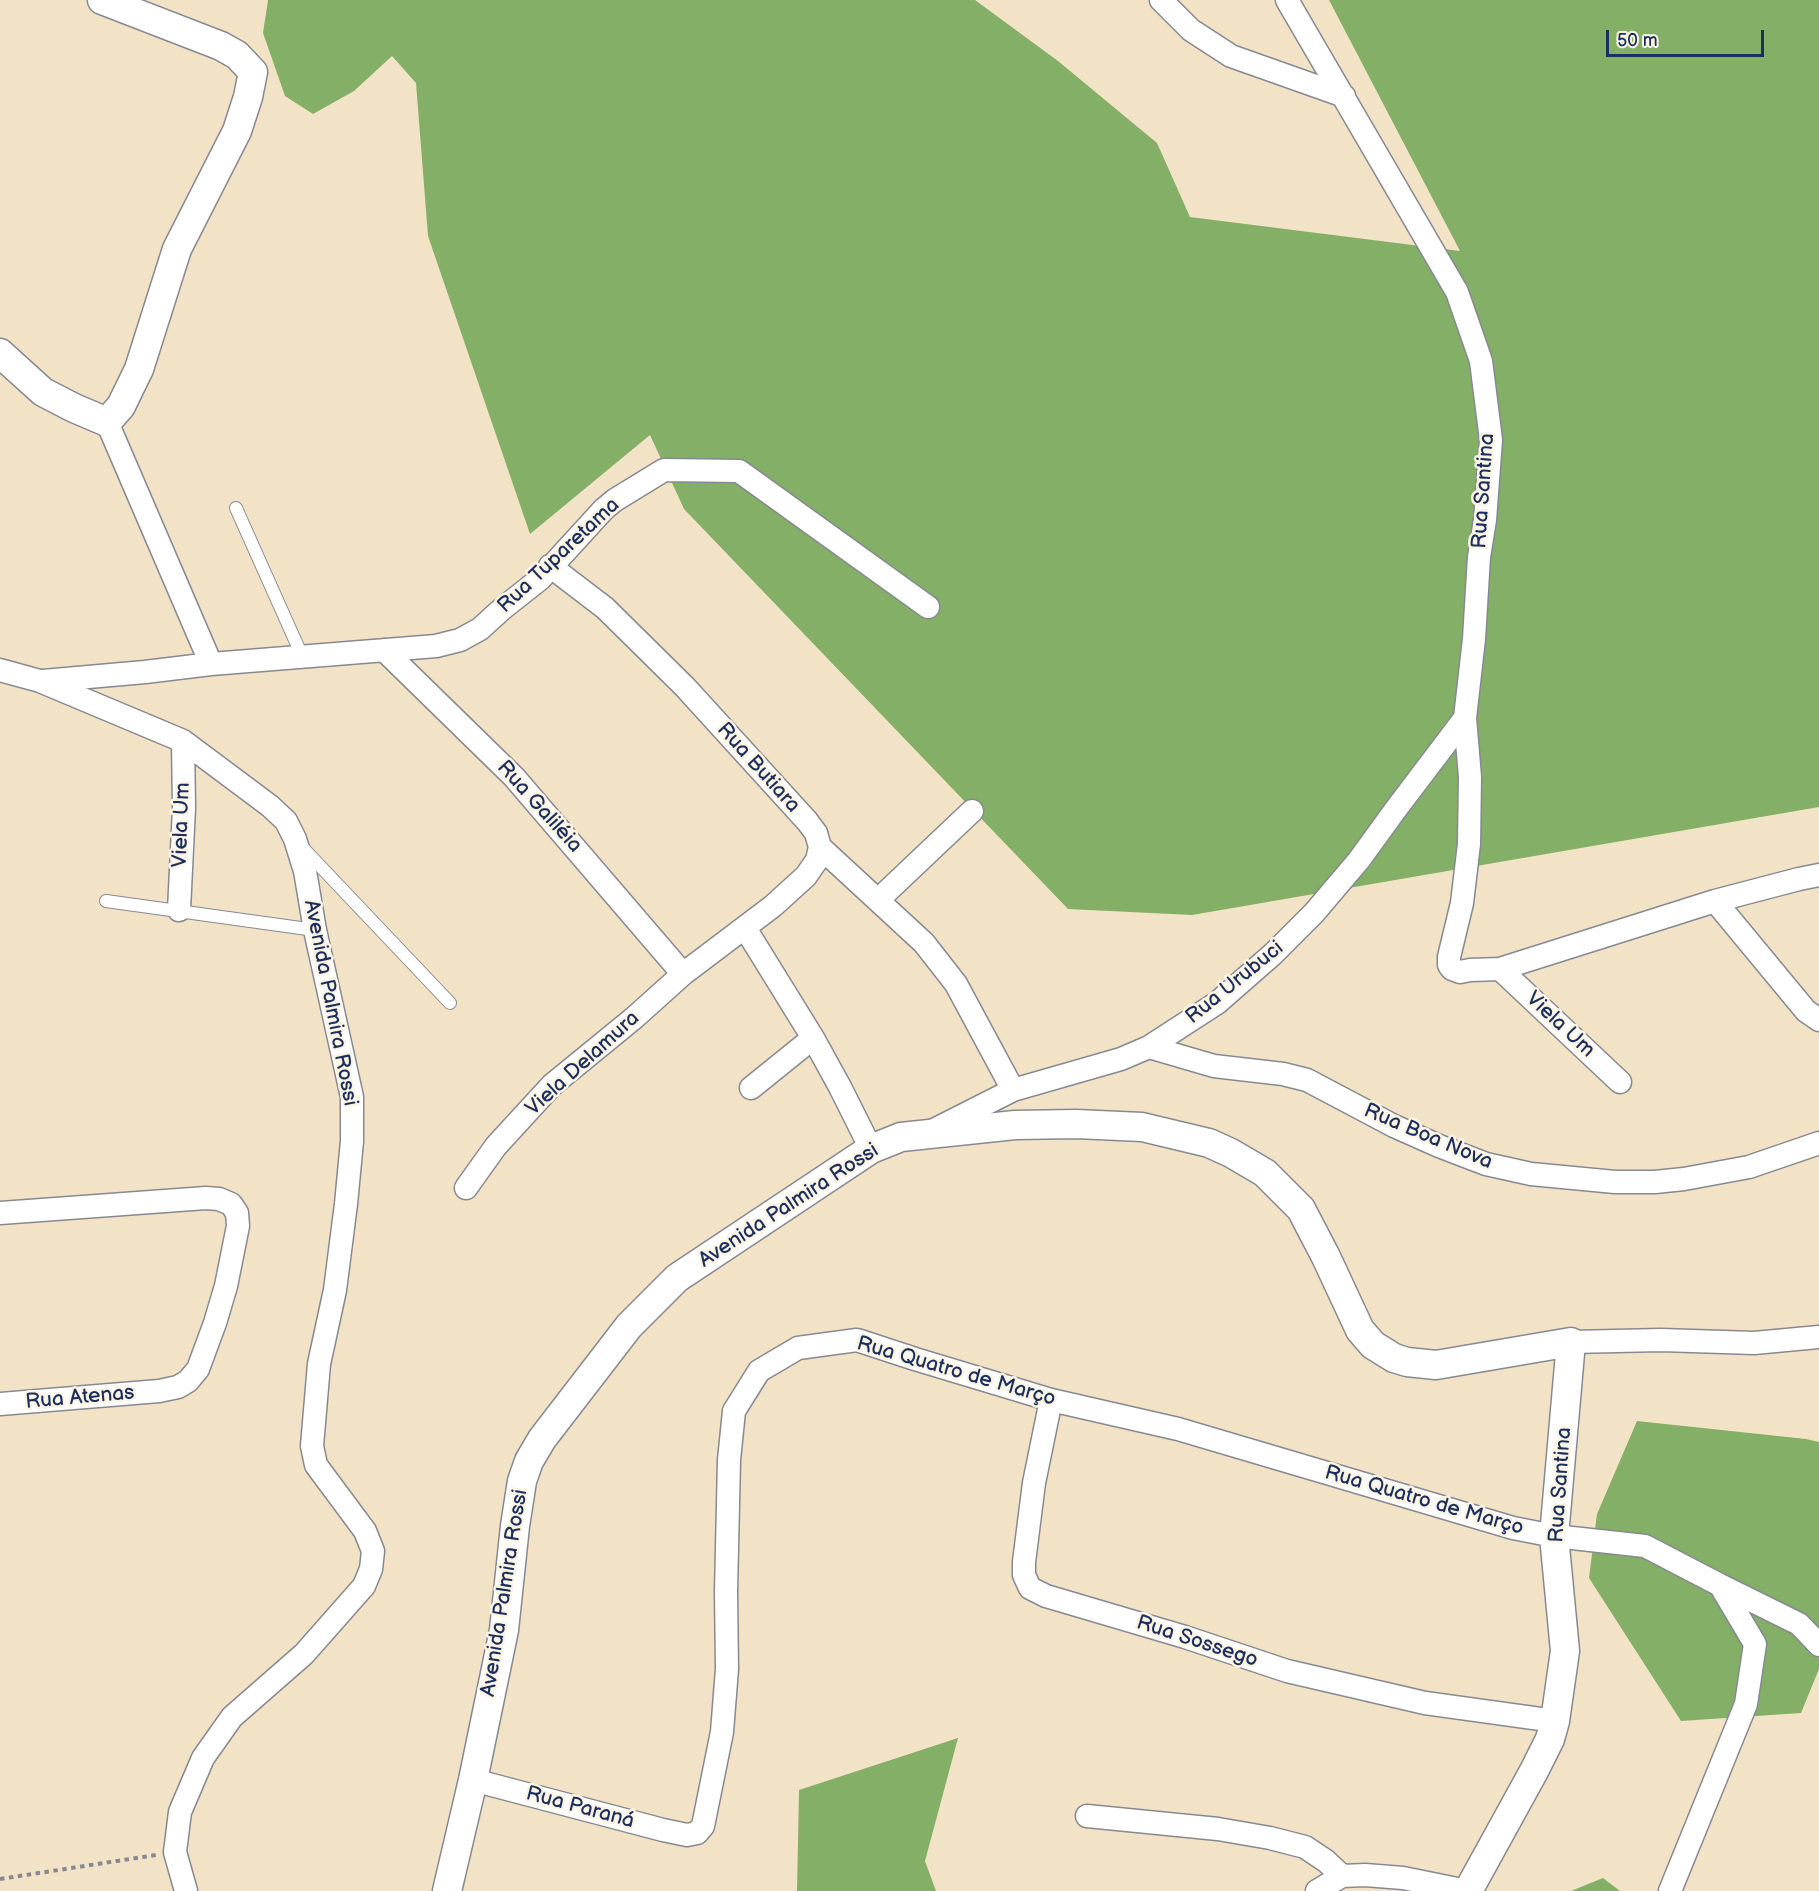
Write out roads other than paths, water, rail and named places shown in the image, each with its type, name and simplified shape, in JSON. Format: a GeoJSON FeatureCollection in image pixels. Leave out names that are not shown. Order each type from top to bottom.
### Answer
{"type":"FeatureCollection","features":[{"type":"Feature","properties":{"kind":"street"},"geometry":{"type":"LineString","coordinates":[[102,0],[221,46],[237,55],[253,72],[237,131],[177,249],[140,369],[121,406],[107,422]]}},
{"type":"Feature","properties":{"kind":"street"},"geometry":{"type":"LineString","coordinates":[[1161,0],[1191,30],[1231,56],[1344,96]]}},
{"type":"Feature","properties":{"kind":"street","name":"Rua Santina"},"geometry":{"type":"LineString","coordinates":[[1287,0],[1457,292],[1481,361],[1491,440],[1465,718],[1470,777],[1469,844],[1462,903],[1449,964],[1452,969],[1460,972],[1500,969]]}},
{"type":"Feature","properties":{"kind":"street"},"geometry":{"type":"LineString","coordinates":[[0,353],[44,392],[107,422],[211,664]]}},
{"type":"Feature","properties":{"kind":"street","name":"Rua Tuparetama"},"geometry":{"type":"LineString","coordinates":[[40,681],[211,664],[436,646],[460,640],[480,629],[540,579],[604,509],[664,470],[739,471],[928,607]]}},
{"type":"Feature","properties":{"kind":"street","name":"Rua Butiara"},"geometry":{"type":"LineString","coordinates":[[550,566],[606,608],[685,687],[807,820],[816,833],[820,846]]}},
{"type":"Feature","properties":{"kind":"street","name":"Rua Galiléia"},"geometry":{"type":"LineString","coordinates":[[384,650],[514,777],[684,974]]}},
{"type":"Feature","properties":{"kind":"street","name":"Avenida Palmira Rossi"},"geometry":{"type":"LineString","coordinates":[[0,670],[40,681],[183,741],[270,806],[286,821],[295,839],[305,871],[315,930],[352,1097],[352,1141],[335,1290],[319,1364],[312,1446],[316,1465],[365,1531],[373,1551],[371,1569],[364,1586],[304,1654],[232,1717],[203,1758],[180,1812],[176,1852],[186,1891]]}},
{"type":"Feature","properties":{"kind":"street","name":"Rua Urubuci"},"geometry":{"type":"LineString","coordinates":[[922,1136],[1013,1090],[1121,1059],[1149,1047],[1217,1002],[1273,954],[1314,913],[1359,860],[1465,718]]}},
{"type":"Feature","properties":{"kind":"street","name":"Viela Um"},"geometry":{"type":"LineString","coordinates":[[178,910],[184,808],[183,741]]}},
{"type":"Feature","properties":{"kind":"street"},"geometry":{"type":"LineString","coordinates":[[878,900],[972,811]]}},
{"type":"Feature","properties":{"kind":"street"},"geometry":{"type":"LineString","coordinates":[[820,846],[924,943],[956,984],[1013,1090]]}},
{"type":"Feature","properties":{"kind":"street"},"geometry":{"type":"LineString","coordinates":[[684,974],[745,928],[806,876],[817,860],[820,846]]}},
{"type":"Feature","properties":{"kind":"street"},"geometry":{"type":"LineString","coordinates":[[1500,969],[1715,900],[1819,875]]}},
{"type":"Feature","properties":{"kind":"street"},"geometry":{"type":"LineString","coordinates":[[1715,900],[1806,1011],[1819,1020]]}},
{"type":"Feature","properties":{"kind":"street"},"geometry":{"type":"LineString","coordinates":[[745,928],[813,1038],[871,1149]]}},
{"type":"Feature","properties":{"kind":"street","name":"Viela Um"},"geometry":{"type":"LineString","coordinates":[[1500,969],[1620,1082]]}},
{"type":"Feature","properties":{"kind":"street","name":"Viela Delamura"},"geometry":{"type":"LineString","coordinates":[[465,1188],[496,1146],[552,1085],[684,974]]}},
{"type":"Feature","properties":{"kind":"street"},"geometry":{"type":"LineString","coordinates":[[751,1088],[813,1038]]}},
{"type":"Feature","properties":{"kind":"street","name":"Rua Boa Nova"},"geometry":{"type":"LineString","coordinates":[[1149,1047],[1214,1065],[1283,1074],[1307,1080],[1394,1126],[1439,1146],[1486,1164],[1531,1174],[1616,1182],[1684,1179],[1749,1167],[1819,1143]]}},
{"type":"Feature","properties":{"kind":"street","name":"Avenida Palmira Rossi"},"geometry":{"type":"LineString","coordinates":[[447,1891],[504,1630],[515,1526],[522,1481],[529,1461],[542,1439],[629,1326],[677,1278],[871,1149],[901,1137],[1015,1125],[1076,1124],[1142,1127],[1209,1143],[1265,1173],[1301,1209],[1360,1330],[1373,1345],[1383,1352],[1407,1362],[1436,1365],[1570,1342]]}},
{"type":"Feature","properties":{"kind":"street","name":"Rua Atenas"},"geometry":{"type":"LineString","coordinates":[[0,1213],[206,1198],[219,1199],[231,1204],[237,1214],[238,1226],[216,1323],[198,1369],[188,1381],[159,1391],[0,1404]]}},
{"type":"Feature","properties":{"kind":"street"},"geometry":{"type":"LineString","coordinates":[[1570,1342],[1661,1340],[1754,1343],[1819,1337]]}},
{"type":"Feature","properties":{"kind":"street","name":"Rua Quatro de Março"},"geometry":{"type":"LineString","coordinates":[[687,1835],[697,1833],[703,1826],[722,1732],[727,1669],[729,1460],[734,1411],[759,1371],[798,1348],[857,1340],[1052,1400],[1178,1429],[1513,1528],[1554,1536],[1645,1546],[1799,1624],[1819,1645]]}},
{"type":"Feature","properties":{"kind":"street","name":"Rua Santina"},"geometry":{"type":"LineString","coordinates":[[1468,1891],[1534,1771],[1556,1721],[1565,1651],[1554,1536],[1570,1342]]}},
{"type":"Feature","properties":{"kind":"street","name":"Rua Sossego"},"geometry":{"type":"LineString","coordinates":[[1052,1400],[1034,1483],[1024,1562],[1024,1575],[1030,1588],[1046,1596],[1185,1637],[1287,1671],[1425,1703],[1556,1721]]}},
{"type":"Feature","properties":{"kind":"street"},"geometry":{"type":"LineString","coordinates":[[1670,1891],[1746,1704],[1755,1644],[1720,1585]]}},
{"type":"Feature","properties":{"kind":"street","name":"Rua Paraná"},"geometry":{"type":"LineString","coordinates":[[473,1780],[687,1835]]}},
{"type":"Feature","properties":{"kind":"street"},"geometry":{"type":"LineString","coordinates":[[1087,1816],[1218,1829],[1270,1838],[1305,1847],[1326,1861],[1342,1876]]}},
{"type":"Feature","properties":{"kind":"street"},"geometry":{"type":"LineString","coordinates":[[1317,1891],[1342,1876],[1403,1878],[1468,1891]]}},
{"type":"Feature","properties":{"kind":"lane"},"geometry":{"type":"LineString","coordinates":[[236,508],[303,658]]}},
{"type":"Feature","properties":{"kind":"lane"},"geometry":{"type":"LineString","coordinates":[[295,839],[450,1003]]}},
{"type":"Feature","properties":{"kind":"lane"},"geometry":{"type":"LineString","coordinates":[[106,901],[315,930]]}}]}
